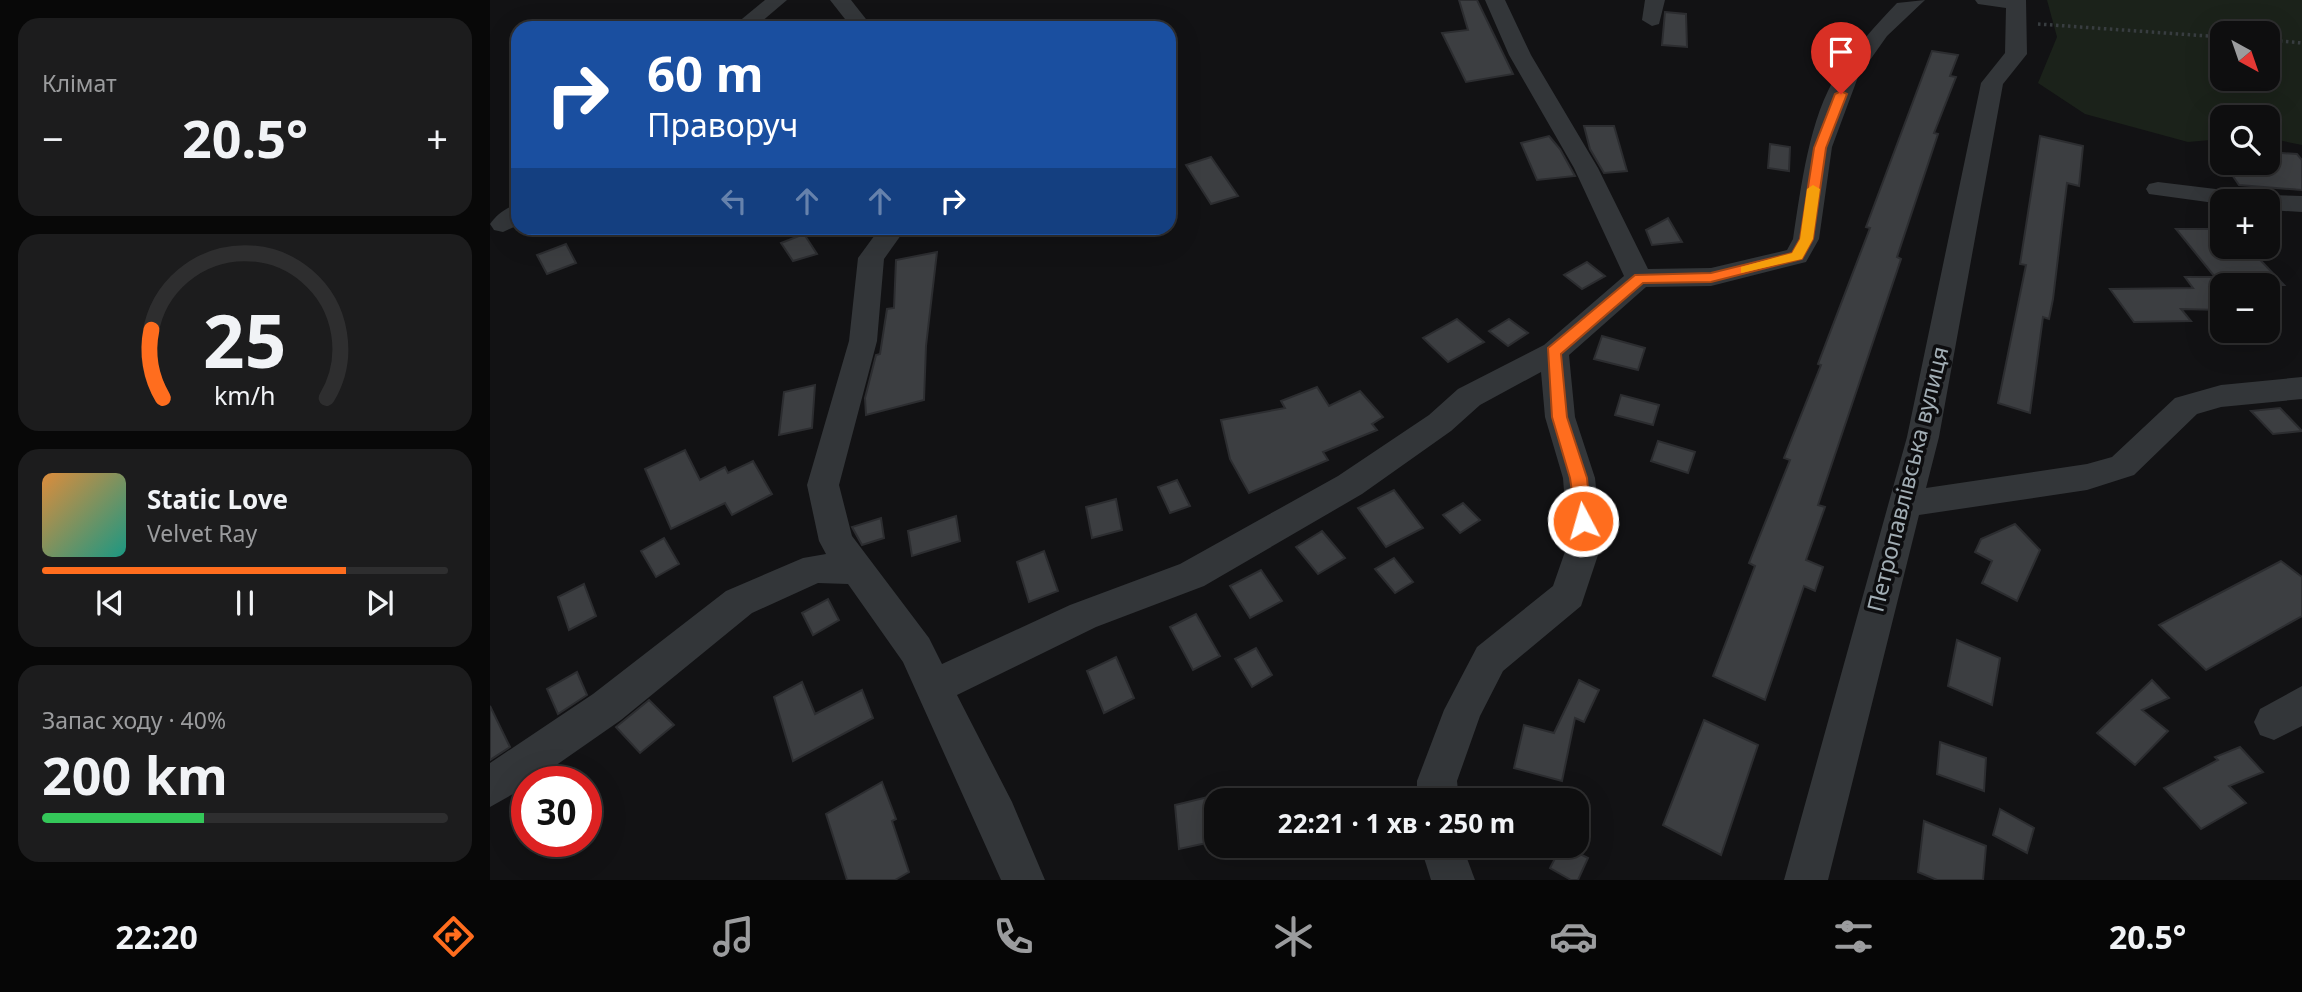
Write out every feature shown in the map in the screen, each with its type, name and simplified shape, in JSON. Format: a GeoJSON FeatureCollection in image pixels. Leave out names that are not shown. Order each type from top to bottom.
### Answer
{"type":"FeatureCollection","features":[{"type":"Feature","properties":{"kind":"street"},"geometry":{"type":"LineString","coordinates":[[750,21],[777,0]]}},
{"type":"Feature","properties":{"kind":"street"},"geometry":{"type":"LineString","coordinates":[[1495,0],[1520,55],[1586,168],[1639,278]]}},
{"type":"Feature","properties":{"kind":"street"},"geometry":{"type":"LineString","coordinates":[[934,687],[1083,616],[1192,575],[1350,485],[1440,423],[1469,397],[1553,352],[1639,278],[1711,278],[1797,256],[1806,239],[1820,148],[1847,76],[1880,32],[1904,6],[1916,0]]}},
{"type":"Feature","properties":{"kind":"street"},"geometry":{"type":"LineString","coordinates":[[845,2],[858,21]]}},
{"type":"Feature","properties":{"kind":"street","name":"Петропавлівська вулиця"},"geometry":{"type":"LineString","coordinates":[[1806,880],[1923,437],[1992,83],[2016,54],[2008,7]]}},
{"type":"Feature","properties":{"kind":"street"},"geometry":{"type":"LineString","coordinates":[[2158,189],[2210,195]]}},
{"type":"Feature","properties":{"kind":"street"},"geometry":{"type":"LineString","coordinates":[[2280,203],[2302,204]]}},
{"type":"Feature","properties":{"kind":"street"},"geometry":{"type":"LineString","coordinates":[[888,235],[871,258],[863,341],[823,485],[835,541],[916,650],[997,817],[1023,880]]}},
{"type":"Feature","properties":{"kind":"street"},"geometry":{"type":"LineString","coordinates":[[1437,788],[1437,782],[1462,710],[1490,659],[1568,595],[1585,542],[1579,478],[1559,417],[1553,352]]}},
{"type":"Feature","properties":{"kind":"street"},"geometry":{"type":"LineString","coordinates":[[1905,504],[2087,477],[2123,466],[2186,406],[2221,396],[2302,388]]}},
{"type":"Feature","properties":{"kind":"street"},"geometry":{"type":"LineString","coordinates":[[490,787],[607,707],[738,602],[815,568],[857,570]]}},
{"type":"Feature","properties":{"kind":"street"},"geometry":{"type":"LineString","coordinates":[[1445,858],[1453,880]]}},
{"type":"Feature","properties":{"kind":"path"},"geometry":{"type":"LineString","coordinates":[[2008,7],[2210,35]]}},
{"type":"Feature","properties":{"kind":"path"},"geometry":{"type":"LineString","coordinates":[[2280,41],[2302,43]]}},
{"type":"Feature","properties":{"kind":"shaded area"},"geometry":{"type":"Polygon","coordinates":[[[2047,0],[2302,0],[2302,145],[2280,140],[2280,105],[2210,105],[2210,140],[2188,142],[2085,114],[2038,83],[2057,37],[2047,0]]]}},
{"type":"Feature","properties":{"kind":"building"},"geometry":{"type":"Polygon","coordinates":[[[1459,0],[1477,0],[1513,74],[1466,82],[1442,33],[1468,30],[1459,0]]]}},
{"type":"Feature","properties":{"kind":"building"},"geometry":{"type":"Polygon","coordinates":[[[1665,12],[1686,14],[1687,47],[1662,45],[1665,12]]]}},
{"type":"Feature","properties":{"kind":"building"},"geometry":{"type":"Polygon","coordinates":[[[1932,51],[1958,55],[1950,76],[1956,77],[1934,133],[1938,134],[1897,257],[1901,259],[1818,505],[1825,507],[1806,560],[1823,567],[1815,591],[1804,586],[1765,700],[1713,676],[1755,566],[1749,563],[1790,460],[1784,458],[1821,365],[1818,364],[1870,228],[1866,227],[1932,51]]]}},
{"type":"Feature","properties":{"kind":"building"},"geometry":{"type":"Polygon","coordinates":[[[1584,126],[1614,126],[1627,171],[1604,173],[1590,149],[1584,126]]]}},
{"type":"Feature","properties":{"kind":"building"},"geometry":{"type":"Polygon","coordinates":[[[1549,136],[1560,149],[1575,176],[1537,180],[1521,143],[1549,136]]]}},
{"type":"Feature","properties":{"kind":"building"},"geometry":{"type":"Polygon","coordinates":[[[2040,136],[2083,146],[2079,186],[2067,183],[2053,299],[2049,319],[2043,317],[2030,413],[1998,403],[2026,265],[2020,264],[2040,136]]]}},
{"type":"Feature","properties":{"kind":"building"},"geometry":{"type":"Polygon","coordinates":[[[1770,144],[1790,147],[1789,171],[1768,168],[1770,144]]]}},
{"type":"Feature","properties":{"kind":"building"},"geometry":{"type":"Polygon","coordinates":[[[2280,153],[2297,154],[2302,160],[2302,190],[2239,185],[2232,175],[2280,175],[2280,153]]]}},
{"type":"Feature","properties":{"kind":"building"},"geometry":{"type":"Polygon","coordinates":[[[1211,157],[1238,196],[1211,204],[1186,165],[1211,157]]]}},
{"type":"Feature","properties":{"kind":"building"},"geometry":{"type":"Polygon","coordinates":[[[1668,218],[1682,242],[1652,245],[1646,230],[1668,218]]]}},
{"type":"Feature","properties":{"kind":"building"},"geometry":{"type":"Polygon","coordinates":[[[2176,229],[2210,229],[2210,259],[2259,259],[2273,273],[2212,273],[2176,229]]]}},
{"type":"Feature","properties":{"kind":"building"},"geometry":{"type":"Polygon","coordinates":[[[805,235],[817,254],[793,261],[781,243],[805,235]]]}},
{"type":"Feature","properties":{"kind":"building"},"geometry":{"type":"Polygon","coordinates":[[[566,244],[576,263],[547,274],[537,255],[566,244]]]}},
{"type":"Feature","properties":{"kind":"building"},"geometry":{"type":"Polygon","coordinates":[[[937,252],[926,346],[924,400],[866,415],[865,398],[876,355],[880,354],[887,309],[894,308],[896,260],[937,252]]]}},
{"type":"Feature","properties":{"kind":"building"},"geometry":{"type":"Polygon","coordinates":[[[1587,262],[1605,276],[1582,289],[1564,275],[1587,262]]]}},
{"type":"Feature","properties":{"kind":"building"},"geometry":{"type":"Polygon","coordinates":[[[2185,277],[2210,277],[2210,310],[2181,309],[2191,321],[2134,322],[2110,289],[2193,288],[2185,277]]]}},
{"type":"Feature","properties":{"kind":"building"},"geometry":{"type":"Polygon","coordinates":[[[1457,319],[1484,342],[1448,362],[1423,338],[1457,319]]]}},
{"type":"Feature","properties":{"kind":"building"},"geometry":{"type":"Polygon","coordinates":[[[1509,319],[1528,333],[1508,346],[1489,331],[1509,319]]]}},
{"type":"Feature","properties":{"kind":"building"},"geometry":{"type":"Polygon","coordinates":[[[1602,336],[1645,348],[1638,370],[1594,359],[1602,336]]]}},
{"type":"Feature","properties":{"kind":"building"},"geometry":{"type":"Polygon","coordinates":[[[815,385],[812,428],[779,435],[784,392],[815,385]]]}},
{"type":"Feature","properties":{"kind":"building"},"geometry":{"type":"Polygon","coordinates":[[[1317,387],[1329,406],[1360,391],[1383,417],[1372,424],[1377,430],[1323,452],[1328,460],[1249,493],[1230,459],[1221,420],[1285,408],[1281,401],[1317,387]]]}},
{"type":"Feature","properties":{"kind":"building"},"geometry":{"type":"Polygon","coordinates":[[[1621,395],[1659,405],[1653,425],[1615,415],[1621,395]]]}},
{"type":"Feature","properties":{"kind":"building"},"geometry":{"type":"Polygon","coordinates":[[[2280,408],[2302,431],[2273,434],[2251,411],[2280,408]]]}},
{"type":"Feature","properties":{"kind":"building"},"geometry":{"type":"Polygon","coordinates":[[[1658,441],[1695,452],[1688,473],[1651,461],[1658,441]]]}},
{"type":"Feature","properties":{"kind":"building"},"geometry":{"type":"Polygon","coordinates":[[[685,450],[700,480],[725,467],[728,473],[753,461],[772,494],[732,515],[725,503],[671,529],[645,469],[685,450]]]}},
{"type":"Feature","properties":{"kind":"building"},"geometry":{"type":"Polygon","coordinates":[[[1177,480],[1190,506],[1170,513],[1158,487],[1177,480]]]}},
{"type":"Feature","properties":{"kind":"building"},"geometry":{"type":"Polygon","coordinates":[[[1394,490],[1423,528],[1386,547],[1358,508],[1394,490]]]}},
{"type":"Feature","properties":{"kind":"building"},"geometry":{"type":"Polygon","coordinates":[[[1116,499],[1122,530],[1092,538],[1086,507],[1116,499]]]}},
{"type":"Feature","properties":{"kind":"building"},"geometry":{"type":"Polygon","coordinates":[[[1463,503],[1480,520],[1460,533],[1443,515],[1463,503]]]}},
{"type":"Feature","properties":{"kind":"building"},"geometry":{"type":"Polygon","coordinates":[[[956,516],[960,541],[912,556],[908,531],[956,516]]]}},
{"type":"Feature","properties":{"kind":"building"},"geometry":{"type":"Polygon","coordinates":[[[881,518],[884,538],[862,545],[852,527],[881,518]]]}},
{"type":"Feature","properties":{"kind":"building"},"geometry":{"type":"Polygon","coordinates":[[[2015,524],[2040,550],[2017,601],[1982,583],[1992,561],[1975,552],[1981,539],[2015,524]]]}},
{"type":"Feature","properties":{"kind":"building"},"geometry":{"type":"Polygon","coordinates":[[[1322,531],[1345,558],[1318,574],[1296,547],[1322,531]]]}},
{"type":"Feature","properties":{"kind":"building"},"geometry":{"type":"Polygon","coordinates":[[[664,538],[679,564],[656,577],[641,551],[664,538]]]}},
{"type":"Feature","properties":{"kind":"building"},"geometry":{"type":"Polygon","coordinates":[[[1044,551],[1058,591],[1029,602],[1017,562],[1044,551]]]}},
{"type":"Feature","properties":{"kind":"building"},"geometry":{"type":"Polygon","coordinates":[[[1394,558],[1413,582],[1395,593],[1375,569],[1394,558]]]}},
{"type":"Feature","properties":{"kind":"building"},"geometry":{"type":"Polygon","coordinates":[[[2281,561],[2302,577],[2302,616],[2206,670],[2159,625],[2281,561]]]}},
{"type":"Feature","properties":{"kind":"building"},"geometry":{"type":"Polygon","coordinates":[[[1261,570],[1282,601],[1250,618],[1230,586],[1261,570]]]}},
{"type":"Feature","properties":{"kind":"building"},"geometry":{"type":"Polygon","coordinates":[[[584,584],[596,616],[569,630],[558,597],[584,584]]]}},
{"type":"Feature","properties":{"kind":"building"},"geometry":{"type":"Polygon","coordinates":[[[828,599],[839,620],[813,635],[802,613],[828,599]]]}},
{"type":"Feature","properties":{"kind":"building"},"geometry":{"type":"Polygon","coordinates":[[[1196,614],[1220,656],[1193,670],[1170,627],[1196,614]]]}},
{"type":"Feature","properties":{"kind":"building"},"geometry":{"type":"Polygon","coordinates":[[[1957,640],[2000,658],[1992,705],[1948,686],[1957,640]]]}},
{"type":"Feature","properties":{"kind":"building"},"geometry":{"type":"Polygon","coordinates":[[[1256,648],[1272,675],[1252,687],[1235,659],[1256,648]]]}},
{"type":"Feature","properties":{"kind":"building"},"geometry":{"type":"Polygon","coordinates":[[[1116,657],[1134,698],[1104,713],[1087,671],[1116,657]]]}},
{"type":"Feature","properties":{"kind":"building"},"geometry":{"type":"Polygon","coordinates":[[[577,672],[587,695],[558,714],[547,689],[577,672]]]}},
{"type":"Feature","properties":{"kind":"building"},"geometry":{"type":"Polygon","coordinates":[[[1579,680],[1599,690],[1584,722],[1575,718],[1562,781],[1514,768],[1524,725],[1554,733],[1579,680]]]}},
{"type":"Feature","properties":{"kind":"building"},"geometry":{"type":"Polygon","coordinates":[[[2152,680],[2169,698],[2142,710],[2168,731],[2135,765],[2097,733],[2152,680]]]}},
{"type":"Feature","properties":{"kind":"building"},"geometry":{"type":"Polygon","coordinates":[[[802,682],[815,714],[862,690],[873,718],[793,761],[774,697],[802,682]]]}},
{"type":"Feature","properties":{"kind":"building"},"geometry":{"type":"Polygon","coordinates":[[[649,700],[674,725],[640,753],[616,727],[649,700]]]}},
{"type":"Feature","properties":{"kind":"building"},"geometry":{"type":"Polygon","coordinates":[[[490,706],[510,747],[490,760],[490,706]]]}},
{"type":"Feature","properties":{"kind":"building"},"geometry":{"type":"Polygon","coordinates":[[[1704,720],[1758,745],[1721,855],[1663,825],[1704,720]]]}},
{"type":"Feature","properties":{"kind":"building"},"geometry":{"type":"Polygon","coordinates":[[[1940,742],[1986,758],[1984,791],[1937,774],[1940,742]]]}},
{"type":"Feature","properties":{"kind":"building"},"geometry":{"type":"Polygon","coordinates":[[[2240,747],[2263,772],[2229,786],[2246,803],[2201,829],[2164,788],[2218,760],[2215,757],[2240,747]]]}},
{"type":"Feature","properties":{"kind":"building"},"geometry":{"type":"Polygon","coordinates":[[[882,782],[896,819],[892,821],[909,872],[895,880],[847,880],[826,814],[882,782]]]}},
{"type":"Feature","properties":{"kind":"building"},"geometry":{"type":"Polygon","coordinates":[[[1204,798],[1204,844],[1179,849],[1175,805],[1204,798]]]}},
{"type":"Feature","properties":{"kind":"building"},"geometry":{"type":"Polygon","coordinates":[[[2000,809],[2034,828],[2027,853],[1993,835],[2000,809]]]}},
{"type":"Feature","properties":{"kind":"building"},"geometry":{"type":"Polygon","coordinates":[[[1924,821],[1986,846],[1983,880],[1937,880],[1918,872],[1924,821]]]}},
{"type":"Feature","properties":{"kind":"building"},"geometry":{"type":"Polygon","coordinates":[[[1555,858],[1588,858],[1578,880],[1571,880],[1550,868],[1555,858]]]}},
{"type":"Feature","properties":{"kind":"slow traffic"},"geometry":{"type":"LineString","coordinates":[[1746,270],[1797,256],[1806,239],[1813,189]]}},
{"type":"Feature","properties":{"kind":"route"},"geometry":{"type":"LineString","coordinates":[[1583,521],[1579,478],[1559,417],[1553,352],[1639,278],[1711,278],[1767,266],[1797,256],[1806,239],[1820,148],[1841,94]]}}]}
